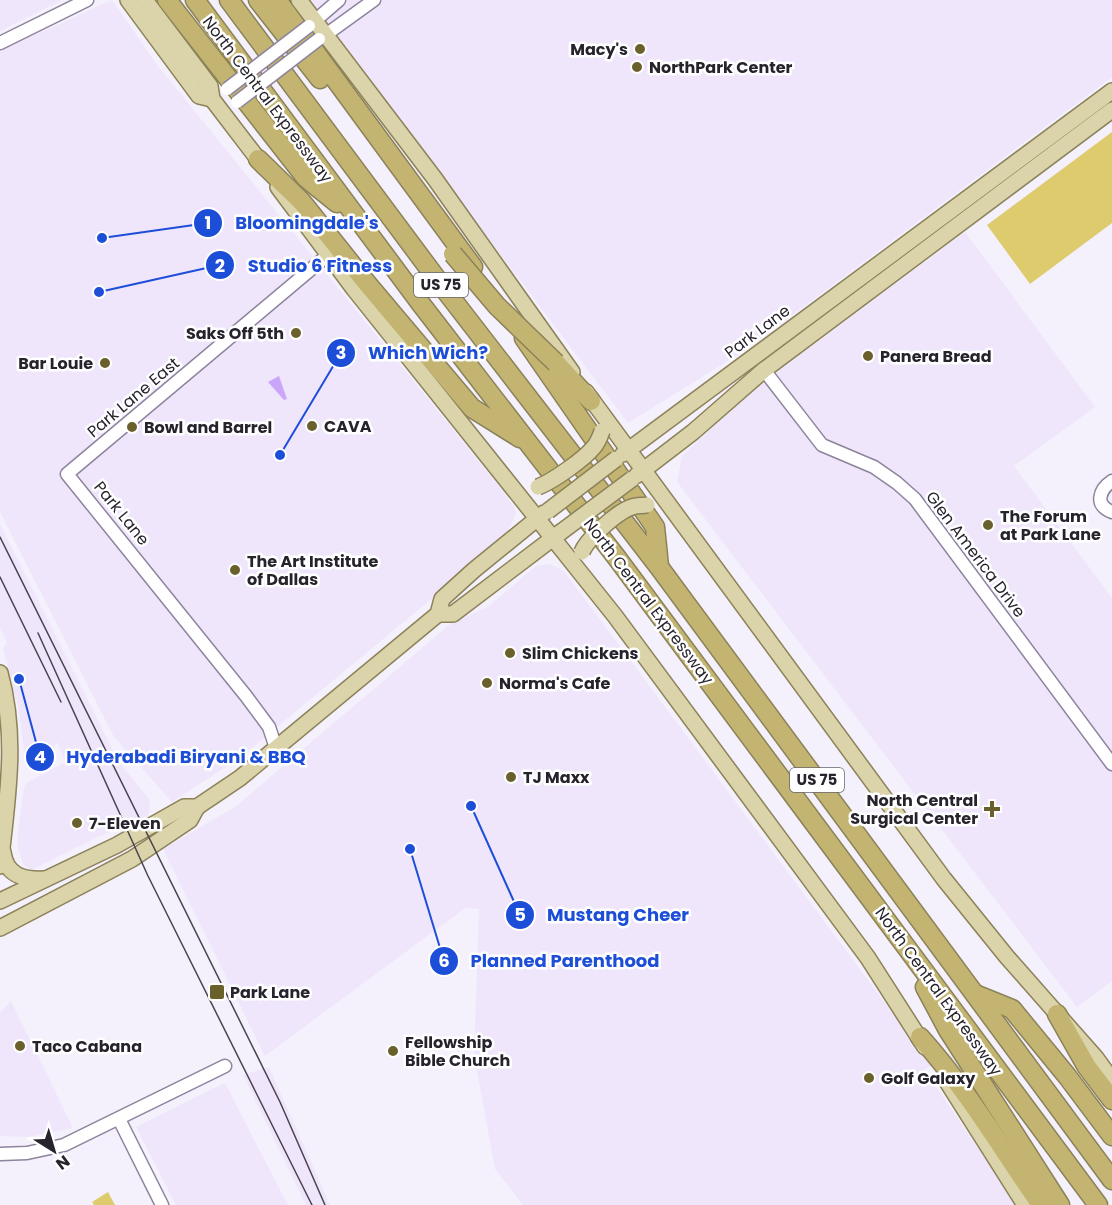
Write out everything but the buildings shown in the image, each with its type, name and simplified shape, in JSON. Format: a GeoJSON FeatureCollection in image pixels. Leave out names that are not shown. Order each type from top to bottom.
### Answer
{"type":"FeatureCollection","features":[{"type":"Feature","properties":{"kind":"highway"},"geometry":{"type":"LineString","coordinates":[[167,0],[306,178],[358,220]]}},
{"type":"Feature","properties":{"kind":"highway","name":"North Central Expressway"},"geometry":{"type":"LineString","coordinates":[[195,0],[358,220],[617,558],[1098,1205]]}},
{"type":"Feature","properties":{"kind":"highway","name":"North Central Expressway"},"geometry":{"type":"LineString","coordinates":[[229,0],[442,286],[659,567],[1112,1179]]}},
{"type":"Feature","properties":{"kind":"highway"},"geometry":{"type":"LineString","coordinates":[[258,0],[453,254],[497,306],[556,363],[591,401]]}},
{"type":"Feature","properties":{"kind":"highway"},"geometry":{"type":"LineString","coordinates":[[277,0],[462,251],[655,527],[659,567]]}},
{"type":"Feature","properties":{"kind":"highway"},"geometry":{"type":"LineString","coordinates":[[258,159],[303,202],[358,273],[472,408],[531,446]]}},
{"type":"Feature","properties":{"kind":"highway"},"geometry":{"type":"LineString","coordinates":[[893,928],[948,1030],[1060,1205]]}},
{"type":"Feature","properties":{"kind":"highway"},"geometry":{"type":"LineString","coordinates":[[975,994],[1012,1009],[1112,1136]]}},
{"type":"Feature","properties":{"kind":"highway"},"geometry":{"type":"LineString","coordinates":[[1057,1014],[1087,1067],[1112,1100]]}},
{"type":"Feature","properties":{"kind":"highway"},"geometry":{"type":"LineString","coordinates":[[920,1037],[947,1066],[971,1099],[1041,1205]]}},
{"type":"Feature","properties":{"kind":"main road"},"geometry":{"type":"LineString","coordinates":[[128,0],[199,96],[216,105]]}},
{"type":"Feature","properties":{"kind":"main road"},"geometry":{"type":"LineString","coordinates":[[145,0],[210,86],[216,105],[328,255],[468,433],[512,486],[543,514],[580,572],[868,958],[1025,1205]]}},
{"type":"Feature","properties":{"kind":"main road"},"geometry":{"type":"LineString","coordinates":[[299,0],[312,23],[435,179],[545,331],[638,474],[672,510],[944,879],[1096,1058],[1112,1080]]}},
{"type":"Feature","properties":{"kind":"main road","name":"Park Lane"},"geometry":{"type":"LineString","coordinates":[[0,928],[132,859],[190,820],[197,807],[240,778],[438,614],[442,599],[543,514],[1112,91]]}},
{"type":"Feature","properties":{"kind":"main road","name":"Park Lane"},"geometry":{"type":"LineString","coordinates":[[438,614],[453,614],[693,432],[764,370],[1112,110]]}},
{"type":"Feature","properties":{"kind":"main road"},"geometry":{"type":"LineString","coordinates":[[915,237],[925,250]]}},
{"type":"Feature","properties":{"kind":"main road"},"geometry":{"type":"LineString","coordinates":[[764,370],[762,362],[767,354],[783,343],[795,329],[796,324]]}},
{"type":"Feature","properties":{"kind":"main road"},"geometry":{"type":"LineString","coordinates":[[512,486],[529,489],[548,483],[594,447],[604,425]]}},
{"type":"Feature","properties":{"kind":"main road"},"geometry":{"type":"LineString","coordinates":[[580,572],[582,552],[591,537],[626,510],[647,505],[672,510]]}},
{"type":"Feature","properties":{"kind":"main road"},"geometry":{"type":"LineString","coordinates":[[0,673],[10,777],[0,866]]}},
{"type":"Feature","properties":{"kind":"main road","name":"Park Lane"},"geometry":{"type":"LineString","coordinates":[[0,901],[117,845],[184,807],[197,807]]}},
{"type":"Feature","properties":{"kind":"main road"},"geometry":{"type":"LineString","coordinates":[[2,844],[4,858],[11,872],[21,878],[48,879]]}},
{"type":"Feature","properties":{"kind":"street"},"geometry":{"type":"LineString","coordinates":[[0,42],[87,0]]}},
{"type":"Feature","properties":{"kind":"street"},"geometry":{"type":"LineString","coordinates":[[216,105],[227,89],[339,0]]}},
{"type":"Feature","properties":{"kind":"street"},"geometry":{"type":"LineString","coordinates":[[216,105],[237,102],[374,0]]}},
{"type":"Feature","properties":{"kind":"street","name":"Park Lane East"},"geometry":{"type":"LineString","coordinates":[[67,474],[328,255]]}},
{"type":"Feature","properties":{"kind":"street","name":"Glen America Drive"},"geometry":{"type":"LineString","coordinates":[[764,370],[822,445],[874,467],[915,499],[1112,764]]}},
{"type":"Feature","properties":{"kind":"street","name":"Park Lane"},"geometry":{"type":"LineString","coordinates":[[67,474],[246,696],[269,727],[276,748]]}},
{"type":"Feature","properties":{"kind":"street"},"geometry":{"type":"LineString","coordinates":[[1112,481],[1102,490],[1100,499],[1104,508],[1112,512]]}},
{"type":"Feature","properties":{"kind":"street"},"geometry":{"type":"LineString","coordinates":[[0,1154],[27,1153],[64,1145],[225,1066]]}},
{"type":"Feature","properties":{"kind":"street"},"geometry":{"type":"LineString","coordinates":[[119,1119],[162,1205]]}},
{"type":"Feature","properties":{"kind":"shaded area"},"geometry":{"type":"Polygon","coordinates":[[[0,0],[62,0],[0,31],[0,0]]]}},
{"type":"Feature","properties":{"kind":"shaded area"},"geometry":{"type":"Polygon","coordinates":[[[112,0],[158,66],[502,490],[516,513],[509,529],[441,591],[241,757],[172,802],[114,737],[0,512],[0,51],[112,0]]]}},
{"type":"Feature","properties":{"kind":"shaded area"},"geometry":{"type":"Polygon","coordinates":[[[308,0],[1112,0],[1112,77],[747,349],[628,423],[308,0]]]}},
{"type":"Feature","properties":{"kind":"shaded area"},"geometry":{"type":"Polygon","coordinates":[[[1112,132],[1112,223],[1030,284],[987,225],[1112,132]]]}},
{"type":"Feature","properties":{"kind":"shaded area"},"geometry":{"type":"Polygon","coordinates":[[[965,232],[1095,407],[1014,466],[1112,598],[1112,981],[1077,1007],[677,482],[682,456],[736,405],[783,367],[965,232]]]}},
{"type":"Feature","properties":{"kind":"shaded area"},"geometry":{"type":"Polygon","coordinates":[[[279,376],[287,399],[284,400],[268,382],[279,376]]]}},
{"type":"Feature","properties":{"kind":"shaded area"},"geometry":{"type":"Polygon","coordinates":[[[0,524],[118,761],[149,799],[150,806],[148,816],[100,836],[31,870],[23,864],[18,848],[24,788],[26,783],[66,762],[57,742],[52,751],[37,760],[26,763],[18,706],[3,649],[7,643],[0,628],[0,524]]]}},
{"type":"Feature","properties":{"kind":"shaded area"},"geometry":{"type":"Polygon","coordinates":[[[549,564],[564,571],[931,1065],[925,1070],[1016,1205],[523,1205],[495,1169],[474,1055],[479,909],[465,908],[265,1056],[163,849],[235,807],[449,625],[489,606],[536,566],[549,564]]]}},
{"type":"Feature","properties":{"kind":"shaded area"},"geometry":{"type":"Polygon","coordinates":[[[11,1001],[73,1128],[27,1137],[0,1136],[0,1013],[11,1001]]]}},
{"type":"Feature","properties":{"kind":"shaded area"},"geometry":{"type":"Polygon","coordinates":[[[269,1067],[330,1205],[306,1205],[243,1075],[269,1067]]]}},
{"type":"Feature","properties":{"kind":"shaded area"},"geometry":{"type":"Polygon","coordinates":[[[225,1083],[288,1205],[176,1205],[136,1127],[225,1083]]]}},
{"type":"Feature","properties":{"kind":"shaded area"},"geometry":{"type":"Polygon","coordinates":[[[108,1192],[115,1205],[94,1205],[92,1202],[108,1192]]]}},
{"type":"Feature","properties":{"kind":"tram line"},"geometry":{"type":"LineString","coordinates":[[0,537],[280,1102],[325,1205]]}},
{"type":"Feature","properties":{"kind":"tram line"},"geometry":{"type":"LineString","coordinates":[[0,577],[61,702]]}},
{"type":"Feature","properties":{"kind":"tram line"},"geometry":{"type":"LineString","coordinates":[[38,633],[148,876],[312,1205]]}},
{"type":"Feature","properties":{"kind":"place","name":"Macy's"},"geometry":{"type":"Point","coordinates":[640,49]}},
{"type":"Feature","properties":{"kind":"place","name":"NorthPark Center"},"geometry":{"type":"Point","coordinates":[637,67]}},
{"type":"Feature","properties":{"kind":"place","name":"Bloomingdale's"},"geometry":{"type":"Point","coordinates":[102,238]}},
{"type":"Feature","properties":{"kind":"place","name":"Studio 6 Fitness"},"geometry":{"type":"Point","coordinates":[99,292]}},
{"type":"Feature","properties":{"kind":"place","name":"Saks Off 5th"},"geometry":{"type":"Point","coordinates":[296,333]}},
{"type":"Feature","properties":{"kind":"place","name":"Panera Bread"},"geometry":{"type":"Point","coordinates":[868,356]}},
{"type":"Feature","properties":{"kind":"place","name":"Bar Louie"},"geometry":{"type":"Point","coordinates":[105,363]}},
{"type":"Feature","properties":{"kind":"place","name":"CAVA"},"geometry":{"type":"Point","coordinates":[312,426]}},
{"type":"Feature","properties":{"kind":"place","name":"Bowl and Barrel"},"geometry":{"type":"Point","coordinates":[132,427]}},
{"type":"Feature","properties":{"kind":"place","name":"Which Wich?"},"geometry":{"type":"Point","coordinates":[280,455]}},
{"type":"Feature","properties":{"kind":"place","name":"The Forum at Park Lane"},"geometry":{"type":"Point","coordinates":[988,525]}},
{"type":"Feature","properties":{"kind":"place","name":"The Art Institute of Dallas"},"geometry":{"type":"Point","coordinates":[235,570]}},
{"type":"Feature","properties":{"kind":"place","name":"Slim Chickens"},"geometry":{"type":"Point","coordinates":[510,653]}},
{"type":"Feature","properties":{"kind":"place","name":"Hyderabadi Biryani & BBQ"},"geometry":{"type":"Point","coordinates":[19,679]}},
{"type":"Feature","properties":{"kind":"place","name":"Norma's Cafe"},"geometry":{"type":"Point","coordinates":[487,683]}},
{"type":"Feature","properties":{"kind":"place","name":"TJ Maxx"},"geometry":{"type":"Point","coordinates":[511,777]}},
{"type":"Feature","properties":{"kind":"place","name":"Mustang Cheer"},"geometry":{"type":"Point","coordinates":[471,806]}},
{"type":"Feature","properties":{"kind":"place","name":"North Central Surgical Center"},"geometry":{"type":"Point","coordinates":[992,809]}},
{"type":"Feature","properties":{"kind":"place","name":"7-Eleven"},"geometry":{"type":"Point","coordinates":[77,823]}},
{"type":"Feature","properties":{"kind":"place","name":"Planned Parenthood"},"geometry":{"type":"Point","coordinates":[410,849]}},
{"type":"Feature","properties":{"kind":"place","name":"Park Lane"},"geometry":{"type":"Point","coordinates":[217,992]}},
{"type":"Feature","properties":{"kind":"place","name":"Taco Cabana"},"geometry":{"type":"Point","coordinates":[20,1046]}},
{"type":"Feature","properties":{"kind":"place","name":"Fellowship Bible Church"},"geometry":{"type":"Point","coordinates":[393,1051]}},
{"type":"Feature","properties":{"kind":"place","name":"Golf Galaxy"},"geometry":{"type":"Point","coordinates":[869,1078]}}]}
